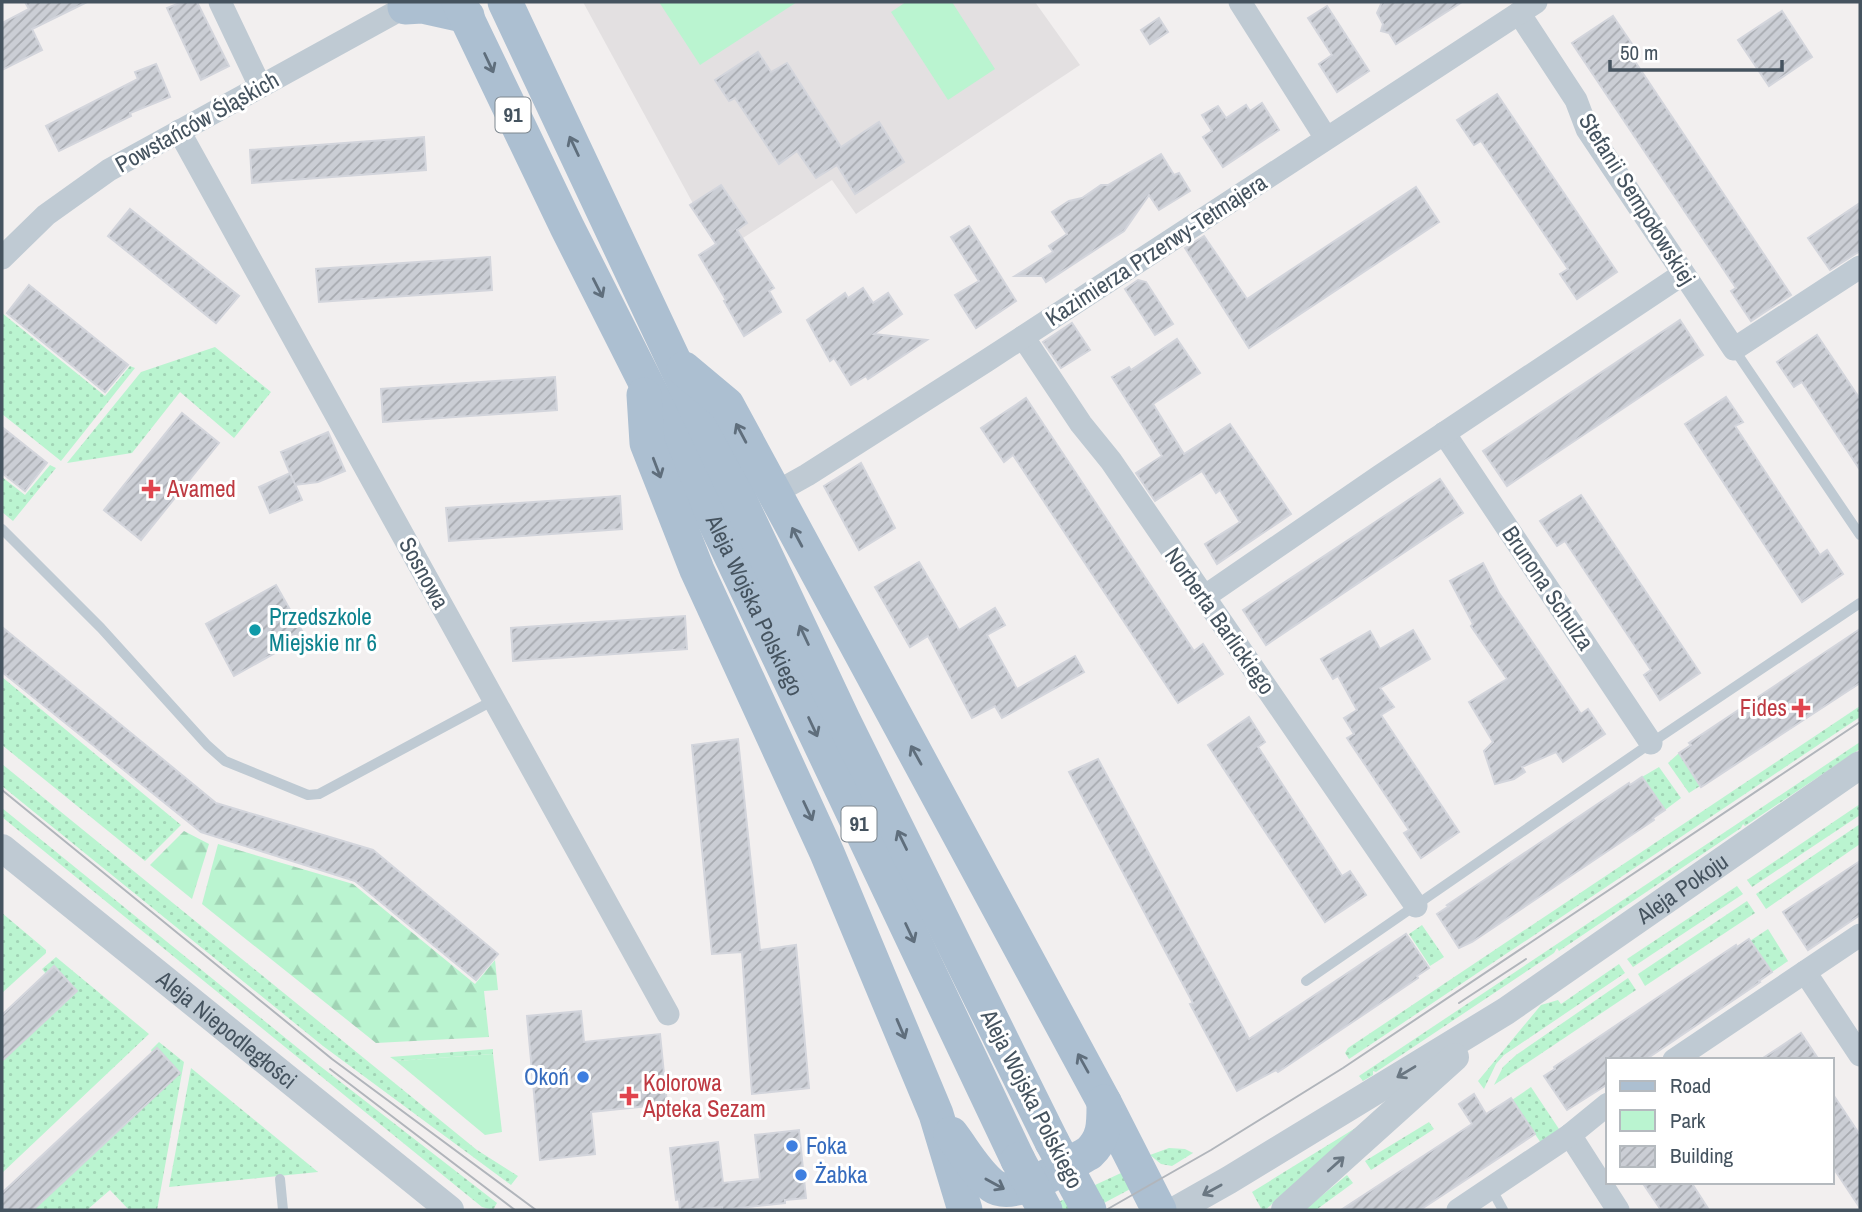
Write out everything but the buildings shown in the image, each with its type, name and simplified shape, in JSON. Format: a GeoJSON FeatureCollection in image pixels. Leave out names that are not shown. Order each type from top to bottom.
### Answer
{"type":"FeatureCollection","features":[{"type":"Feature","properties":{"kind":"main road"},"geometry":{"type":"LineString","coordinates":[[407,4],[463,9]]}},
{"type":"Feature","properties":{"kind":"main road","name":"Aleja Wojska Polskiego"},"geometry":{"type":"LineString","coordinates":[[507,4],[843,720],[1052,1142],[1089,1210]]}},
{"type":"Feature","properties":{"kind":"main road","name":"Aleja Wojska Polskiego"},"geometry":{"type":"LineString","coordinates":[[463,9],[567,228],[699,488],[1018,1160],[1045,1210]]}},
{"type":"Feature","properties":{"kind":"main road"},"geometry":{"type":"LineString","coordinates":[[676,363],[727,405],[1104,1102],[1159,1210]]}},
{"type":"Feature","properties":{"kind":"main road"},"geometry":{"type":"LineString","coordinates":[[643,377],[647,443],[697,570],[827,853],[936,1115],[965,1210]]}},
{"type":"Feature","properties":{"kind":"main road"},"geometry":{"type":"LineString","coordinates":[[936,1115],[983,1177],[999,1189],[1008,1191],[1023,1187],[1089,1153],[1101,1139],[1104,1102]]}},
{"type":"Feature","properties":{"kind":"street"},"geometry":{"type":"LineString","coordinates":[[220,2],[260,86]]}},
{"type":"Feature","properties":{"kind":"street"},"geometry":{"type":"LineString","coordinates":[[1240,2],[1326,138]]}},
{"type":"Feature","properties":{"kind":"street","name":"Powstańców Śląskich"},"geometry":{"type":"LineString","coordinates":[[2,258],[46,215],[109,170],[407,4]]}},
{"type":"Feature","properties":{"kind":"street","name":"Kazimierza Przerwy-Tetmajera"},"geometry":{"type":"LineString","coordinates":[[773,494],[1023,337],[1527,8]]}},
{"type":"Feature","properties":{"kind":"street","name":"Stefanii Sempołowskiej"},"geometry":{"type":"LineString","coordinates":[[1527,8],[1576,100],[1587,129],[1734,349]]}},
{"type":"Feature","properties":{"kind":"street","name":"Sosnowa"},"geometry":{"type":"LineString","coordinates":[[179,131],[668,1014]]}},
{"type":"Feature","properties":{"kind":"street"},"geometry":{"type":"LineString","coordinates":[[1734,349],[1860,267]]}},
{"type":"Feature","properties":{"kind":"street"},"geometry":{"type":"LineString","coordinates":[[1204,597],[1683,274]]}},
{"type":"Feature","properties":{"kind":"street","name":"Norberta Barlickiego"},"geometry":{"type":"LineString","coordinates":[[1023,337],[1416,906]]}},
{"type":"Feature","properties":{"kind":"street","name":"Brunona Schulza"},"geometry":{"type":"LineString","coordinates":[[1444,433],[1651,744]]}},
{"type":"Feature","properties":{"kind":"street","name":"Aleja Pokoju"},"geometry":{"type":"LineString","coordinates":[[1176,1210],[1506,1011],[1860,765]]}},
{"type":"Feature","properties":{"kind":"street","name":"Aleja Niepodległości"},"geometry":{"type":"LineString","coordinates":[[2,848],[450,1210]]}},
{"type":"Feature","properties":{"kind":"street"},"geometry":{"type":"LineString","coordinates":[[1677,1058],[1860,935]]}},
{"type":"Feature","properties":{"kind":"street"},"geometry":{"type":"LineString","coordinates":[[1805,972],[1860,1055]]}},
{"type":"Feature","properties":{"kind":"street","name":"Aleja Pokoju"},"geometry":{"type":"LineString","coordinates":[[1285,1210],[1506,1011]]}},
{"type":"Feature","properties":{"kind":"street"},"geometry":{"type":"LineString","coordinates":[[1458,1210],[1570,1135],[1606,1106]]}},
{"type":"Feature","properties":{"kind":"street"},"geometry":{"type":"LineString","coordinates":[[1570,1135],[1618,1210]]}},
{"type":"Feature","properties":{"kind":"lane"},"geometry":{"type":"LineString","coordinates":[[1734,349],[1860,535]]}},
{"type":"Feature","properties":{"kind":"lane"},"geometry":{"type":"LineString","coordinates":[[2,529],[101,628],[207,745],[225,761],[308,795],[319,794],[494,700]]}},
{"type":"Feature","properties":{"kind":"lane"},"geometry":{"type":"LineString","coordinates":[[1306,981],[1860,603]]}},
{"type":"Feature","properties":{"kind":"lane"},"geometry":{"type":"LineString","coordinates":[[280,1179],[283,1210]]}},
{"type":"Feature","properties":{"kind":"lane"},"geometry":{"type":"LineString","coordinates":[[1491,1188],[1503,1210]]}},
{"type":"Feature","properties":{"kind":"shaded area"},"geometry":{"type":"Polygon","coordinates":[[[583,2],[1035,2],[1080,65],[856,214],[832,180],[720,253],[583,2]]]}},
{"type":"Feature","properties":{"kind":"green space"},"geometry":{"type":"Polygon","coordinates":[[[659,2],[797,2],[700,65],[659,2]]]}},
{"type":"Feature","properties":{"kind":"green space"},"geometry":{"type":"Polygon","coordinates":[[[906,2],[952,2],[995,69],[948,100],[891,12],[906,2]]]}},
{"type":"Feature","properties":{"kind":"green space"},"geometry":{"type":"Polygon","coordinates":[[[2,313],[105,396],[130,366],[135,368],[61,461],[2,414],[2,313]]]}},
{"type":"Feature","properties":{"kind":"green space"},"geometry":{"type":"Polygon","coordinates":[[[215,347],[271,392],[234,438],[180,392],[132,453],[67,463],[141,372],[215,347]]]}},
{"type":"Feature","properties":{"kind":"green space"},"geometry":{"type":"Polygon","coordinates":[[[50,465],[56,468],[13,521],[2,512],[2,477],[25,495],[50,465]]]}},
{"type":"Feature","properties":{"kind":"green space"},"geometry":{"type":"Polygon","coordinates":[[[2,677],[181,825],[145,861],[2,745],[2,677]]]}},
{"type":"Feature","properties":{"kind":"green space"},"geometry":{"type":"Polygon","coordinates":[[[1860,706],[1860,717],[1349,1059],[1345,1053],[1348,1048],[1860,706]]]}},
{"type":"Feature","properties":{"kind":"green space"},"geometry":{"type":"Polygon","coordinates":[[[1860,742],[1860,749],[1745,826],[1743,824],[1741,828],[1559,951],[1557,948],[1554,953],[1376,1072],[1373,1071],[1373,1075],[1363,1081],[1359,1076],[1860,742]]]}},
{"type":"Feature","properties":{"kind":"green space"},"geometry":{"type":"Polygon","coordinates":[[[1679,753],[1700,786],[1689,793],[1668,763],[1679,753]]]}},
{"type":"Feature","properties":{"kind":"green space"},"geometry":{"type":"Polygon","coordinates":[[[2,764],[477,1150],[518,1176],[511,1185],[323,1046],[2,786],[2,764]]]}},
{"type":"Feature","properties":{"kind":"green space"},"geometry":{"type":"Polygon","coordinates":[[[1659,767],[1681,798],[1665,810],[1642,777],[1659,767]]]}},
{"type":"Feature","properties":{"kind":"green space"},"geometry":{"type":"Polygon","coordinates":[[[1860,804],[1860,815],[1752,887],[1747,880],[1860,804]]]}},
{"type":"Feature","properties":{"kind":"green space"},"geometry":{"type":"Polygon","coordinates":[[[2,808],[320,1066],[497,1203],[493,1210],[482,1207],[2,817],[2,808]]]}},
{"type":"Feature","properties":{"kind":"green space"},"geometry":{"type":"Polygon","coordinates":[[[1860,824],[1860,844],[1766,909],[1756,894],[1860,824]]]}},
{"type":"Feature","properties":{"kind":"green space"},"geometry":{"type":"Polygon","coordinates":[[[184,831],[209,844],[192,899],[150,865],[184,831]]]}},
{"type":"Feature","properties":{"kind":"green space"},"geometry":{"type":"Polygon","coordinates":[[[218,844],[353,884],[475,984],[495,960],[498,990],[484,991],[489,1037],[376,1043],[202,904],[218,844]]]}},
{"type":"Feature","properties":{"kind":"green space"},"geometry":{"type":"Polygon","coordinates":[[[1737,886],[1743,894],[1633,967],[1627,959],[1737,886]]]}},
{"type":"Feature","properties":{"kind":"green space"},"geometry":{"type":"Polygon","coordinates":[[[1747,901],[1755,913],[1645,986],[1638,974],[1747,901]]]}},
{"type":"Feature","properties":{"kind":"green space"},"geometry":{"type":"Polygon","coordinates":[[[2,913],[46,950],[46,953],[2,993],[2,913]]]}},
{"type":"Feature","properties":{"kind":"green space"},"geometry":{"type":"Polygon","coordinates":[[[1422,925],[1444,957],[1430,966],[1409,934],[1422,925]]]}},
{"type":"Feature","properties":{"kind":"green space"},"geometry":{"type":"Polygon","coordinates":[[[1768,929],[1788,961],[1772,972],[1750,941],[1768,929]]]}},
{"type":"Feature","properties":{"kind":"green space"},"geometry":{"type":"Polygon","coordinates":[[[56,957],[149,1034],[2,1173],[2,1061],[77,991],[54,966],[46,974],[42,969],[56,957]]]}},
{"type":"Feature","properties":{"kind":"green space"},"geometry":{"type":"Polygon","coordinates":[[[1619,964],[1625,973],[1504,1055],[1496,1064],[1484,1089],[1478,1081],[1541,1005],[1558,1000],[1561,1004],[1619,964]]]}},
{"type":"Feature","properties":{"kind":"green space"},"geometry":{"type":"Polygon","coordinates":[[[1628,978],[1636,990],[1494,1085],[1503,1067],[1516,1055],[1628,978]]]}},
{"type":"Feature","properties":{"kind":"green space"},"geometry":{"type":"Polygon","coordinates":[[[159,1042],[184,1062],[157,1210],[129,1210],[110,1190],[87,1210],[33,1210],[180,1073],[157,1048],[152,1052],[159,1042]]]}},
{"type":"Feature","properties":{"kind":"green space"},"geometry":{"type":"Polygon","coordinates":[[[493,1049],[493,1054],[396,1061],[390,1057],[493,1049]]]}},
{"type":"Feature","properties":{"kind":"green space"},"geometry":{"type":"Polygon","coordinates":[[[493,1054],[502,1132],[485,1135],[396,1061],[493,1054]]]}},
{"type":"Feature","properties":{"kind":"green space"},"geometry":{"type":"Polygon","coordinates":[[[191,1068],[318,1172],[169,1187],[191,1068]]]}},
{"type":"Feature","properties":{"kind":"green space"},"geometry":{"type":"Polygon","coordinates":[[[1531,1087],[1559,1129],[1541,1143],[1512,1100],[1531,1087]]]}},
{"type":"Feature","properties":{"kind":"green space"},"geometry":{"type":"Polygon","coordinates":[[[1429,1122],[1434,1129],[1371,1170],[1365,1161],[1429,1122]]]}},
{"type":"Feature","properties":{"kind":"green space"},"geometry":{"type":"Polygon","coordinates":[[[1362,1124],[1365,1127],[1262,1210],[1252,1192],[1362,1124]]]}},
{"type":"Feature","properties":{"kind":"green space"},"geometry":{"type":"Polygon","coordinates":[[[1169,1148],[1185,1149],[1193,1153],[1172,1166],[1161,1164],[1150,1155],[1169,1148]]]}},
{"type":"Feature","properties":{"kind":"green space"},"geometry":{"type":"Polygon","coordinates":[[[1121,1173],[1134,1187],[1091,1210],[1041,1210],[1121,1173]]]}},
{"type":"Feature","properties":{"kind":"green space"},"geometry":{"type":"Polygon","coordinates":[[[1347,1175],[1353,1183],[1316,1210],[1304,1210],[1347,1175]]]}},
{"type":"Feature","properties":{"kind":"tram line"},"geometry":{"type":"LineString","coordinates":[[1106,1210],[1211,1150],[1343,1068],[1860,722]]}},
{"type":"Feature","properties":{"kind":"tram line"},"geometry":{"type":"LineString","coordinates":[[2,790],[332,1059],[536,1210]]}},
{"type":"Feature","properties":{"kind":"tram line"},"geometry":{"type":"LineString","coordinates":[[1459,1003],[1526,959]]}},
{"type":"Feature","properties":{"kind":"tram line"},"geometry":{"type":"LineString","coordinates":[[330,1069],[515,1210]]}},
{"type":"Feature","properties":{"kind":"place","name":"Avamed"},"geometry":{"type":"Point","coordinates":[151,489]}},
{"type":"Feature","properties":{"kind":"place","name":"Przedszkole Miejskie nr 6"},"geometry":{"type":"Point","coordinates":[255,630]}},
{"type":"Feature","properties":{"kind":"place","name":"Fides"},"geometry":{"type":"Point","coordinates":[1801,708]}},
{"type":"Feature","properties":{"kind":"place","name":"Okoń"},"geometry":{"type":"Point","coordinates":[583,1077]}},
{"type":"Feature","properties":{"kind":"place","name":"Kolorowa Apteka Sezam"},"geometry":{"type":"Point","coordinates":[629,1096]}},
{"type":"Feature","properties":{"kind":"place","name":"Foka"},"geometry":{"type":"Point","coordinates":[792,1146]}},
{"type":"Feature","properties":{"kind":"place","name":"Żabka"},"geometry":{"type":"Point","coordinates":[801,1175]}}]}
